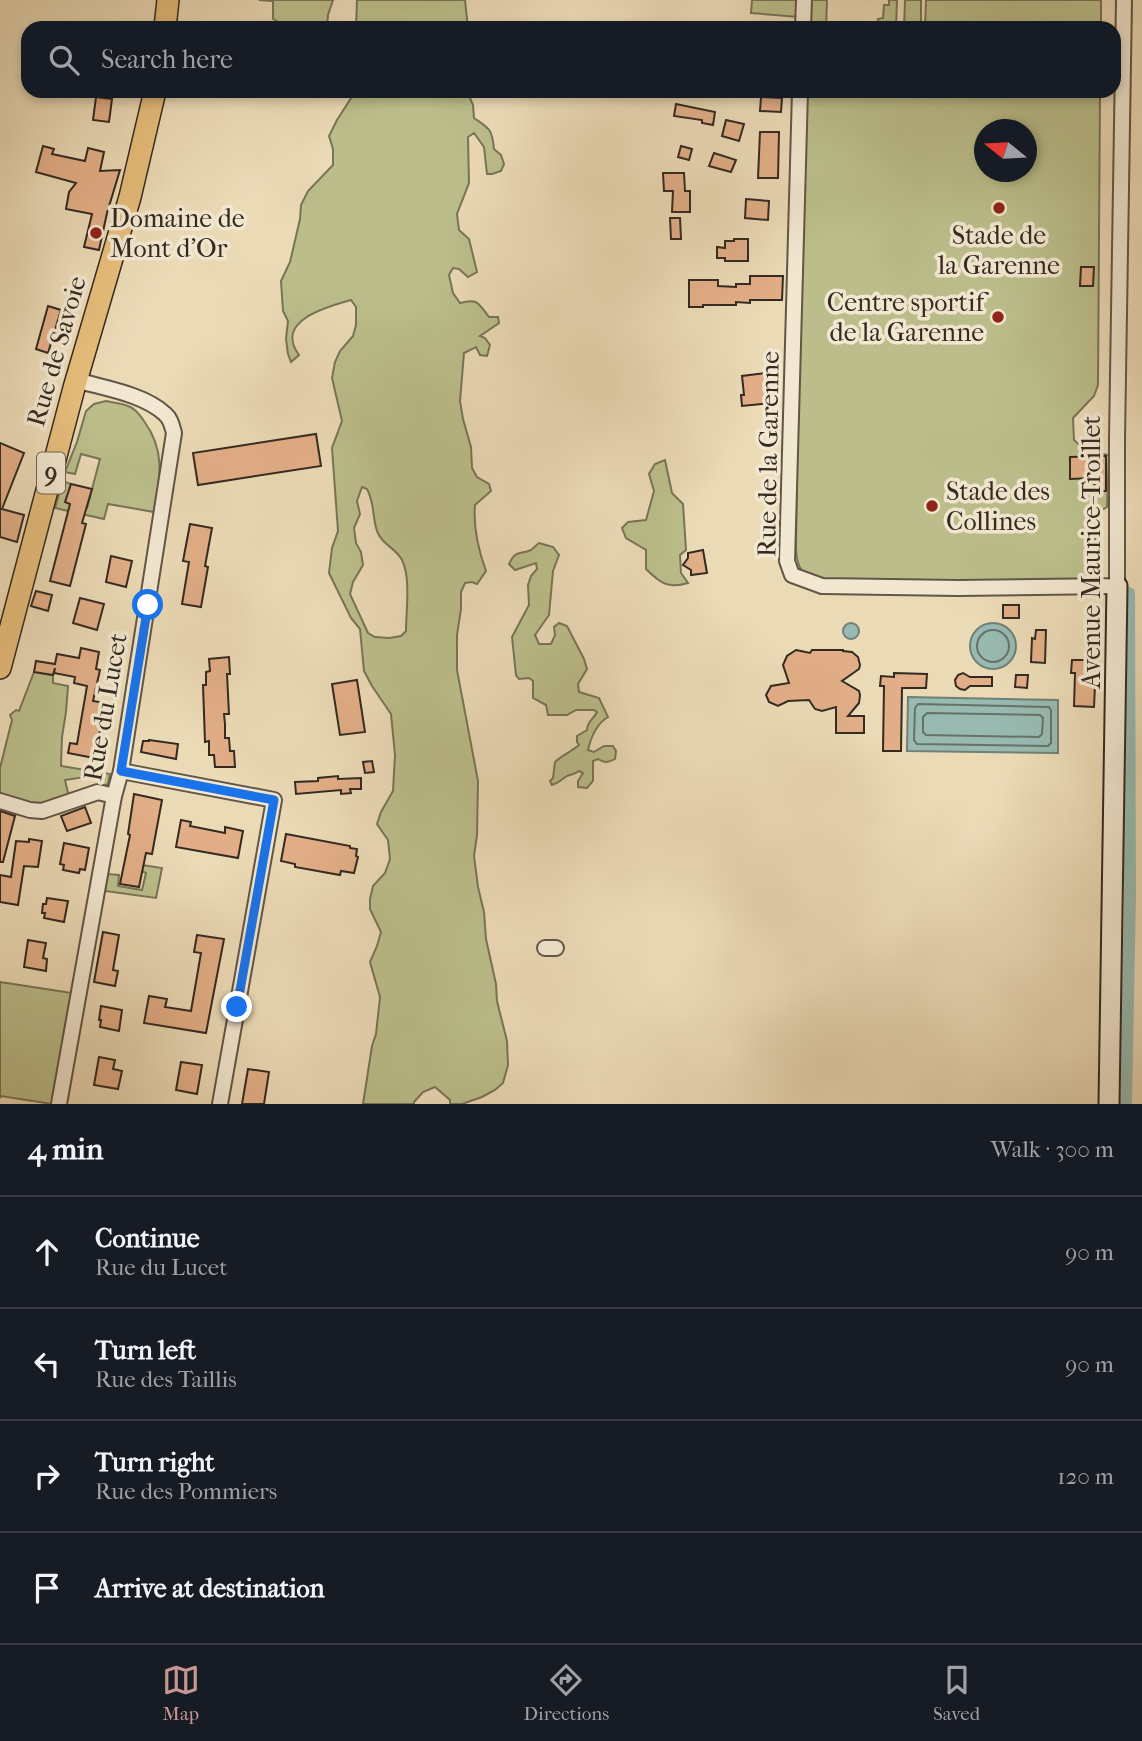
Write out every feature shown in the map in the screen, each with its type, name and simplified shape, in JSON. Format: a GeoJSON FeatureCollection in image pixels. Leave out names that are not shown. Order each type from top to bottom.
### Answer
{"type":"FeatureCollection","features":[{"type":"Feature","properties":{"kind":"main road"},"geometry":{"type":"LineString","coordinates":[[165,21],[167,0]]}},
{"type":"Feature","properties":{"kind":"main road","name":"Rue de Savoie"},"geometry":{"type":"LineString","coordinates":[[0,667],[76,380],[130,197],[153,98]]}},
{"type":"Feature","properties":{"kind":"street"},"geometry":{"type":"LineString","coordinates":[[803,21],[804,0]]}},
{"type":"Feature","properties":{"kind":"street","name":"Avenue Maurice-Troillet"},"geometry":{"type":"LineString","coordinates":[[1109,1104],[1124,0]]}},
{"type":"Feature","properties":{"kind":"street","name":"Rue de la Garenne"},"geometry":{"type":"LineString","coordinates":[[800,98],[787,561],[792,575],[822,586],[1117,586]]}},
{"type":"Feature","properties":{"kind":"street","name":"Rue du Lucet"},"geometry":{"type":"LineString","coordinates":[[59,1104],[114,796],[121,771],[174,433],[165,413],[148,403],[76,380]]}},
{"type":"Feature","properties":{"kind":"street"},"geometry":{"type":"LineString","coordinates":[[121,771],[274,800],[220,1104]]}},
{"type":"Feature","properties":{"kind":"street"},"geometry":{"type":"LineString","coordinates":[[0,802],[42,811],[98,792],[114,796]]}},
{"type":"Feature","properties":{"kind":"green space"},"geometry":{"type":"Polygon","coordinates":[[[259,0],[333,0],[328,21],[277,21],[273,19],[273,1],[259,0]]]}},
{"type":"Feature","properties":{"kind":"green space"},"geometry":{"type":"Polygon","coordinates":[[[357,0],[465,0],[467,21],[356,21],[357,0]]]}},
{"type":"Feature","properties":{"kind":"green space"},"geometry":{"type":"Polygon","coordinates":[[[752,0],[799,0],[798,17],[751,13],[752,0]]]}},
{"type":"Feature","properties":{"kind":"green space"},"geometry":{"type":"Polygon","coordinates":[[[807,0],[827,0],[826,21],[806,21],[807,0]]]}},
{"type":"Feature","properties":{"kind":"green space"},"geometry":{"type":"Polygon","coordinates":[[[889,0],[897,0],[896,21],[878,21],[883,18],[884,5],[889,5],[889,0]]]}},
{"type":"Feature","properties":{"kind":"green space"},"geometry":{"type":"Polygon","coordinates":[[[905,0],[921,0],[921,21],[904,21],[905,0]]]}},
{"type":"Feature","properties":{"kind":"green space"},"geometry":{"type":"Polygon","coordinates":[[[926,0],[1101,0],[1101,21],[925,21],[926,0]]]}},
{"type":"Feature","properties":{"kind":"green space"},"geometry":{"type":"Polygon","coordinates":[[[351,98],[470,98],[474,118],[489,130],[494,149],[501,155],[504,164],[501,171],[487,174],[484,147],[474,133],[468,137],[469,183],[457,214],[459,230],[469,239],[477,272],[468,277],[459,269],[453,268],[449,275],[453,293],[460,303],[477,303],[489,317],[498,317],[499,323],[480,336],[490,345],[487,356],[480,355],[476,347],[464,353],[460,401],[471,447],[472,468],[477,477],[489,484],[491,491],[475,505],[477,538],[486,571],[477,584],[465,583],[461,592],[457,670],[478,781],[474,856],[478,887],[497,1001],[507,1041],[508,1065],[503,1083],[495,1090],[462,1104],[450,1104],[450,1100],[435,1087],[423,1092],[414,1104],[363,1104],[380,997],[370,962],[381,932],[370,909],[370,899],[373,886],[385,873],[390,859],[388,840],[377,824],[393,791],[395,755],[391,714],[364,671],[360,629],[351,618],[329,573],[332,548],[338,531],[332,448],[342,421],[332,378],[340,351],[353,336],[356,307],[351,300],[306,317],[293,333],[293,343],[299,355],[291,362],[286,339],[288,321],[283,311],[281,281],[290,262],[301,205],[308,191],[333,165],[333,149],[329,136],[351,98]],[[362,487],[357,501],[360,514],[354,528],[363,565],[353,582],[350,594],[368,633],[375,637],[401,636],[406,631],[405,567],[399,556],[379,535],[367,489],[362,487]]]}},
{"type":"Feature","properties":{"kind":"green space","name":"Centre sportif de la Garenne"},"geometry":{"type":"Polygon","coordinates":[[[804,98],[1100,98],[1098,385],[1094,396],[1073,418],[1074,440],[1087,451],[1109,455],[1107,507],[1096,514],[1095,556],[1087,566],[1087,582],[821,583],[802,571],[798,562],[798,377],[804,98]]]}},
{"type":"Feature","properties":{"kind":"green space"},"geometry":{"type":"Polygon","coordinates":[[[106,401],[133,408],[141,416],[156,443],[160,465],[154,512],[108,504],[104,519],[55,508],[63,481],[71,484],[66,502],[87,508],[100,459],[81,454],[75,474],[65,472],[86,411],[94,404],[106,401]]]}},
{"type":"Feature","properties":{"kind":"green space"},"geometry":{"type":"Polygon","coordinates":[[[665,460],[672,493],[683,504],[686,550],[680,555],[681,573],[688,583],[681,585],[665,584],[651,574],[646,569],[646,550],[626,538],[622,528],[628,522],[646,520],[654,491],[649,474],[655,464],[665,460]]]}},
{"type":"Feature","properties":{"kind":"green space"},"geometry":{"type":"Polygon","coordinates":[[[539,543],[553,547],[559,555],[553,571],[549,615],[535,635],[539,644],[551,644],[555,635],[554,627],[559,623],[567,626],[587,669],[578,684],[579,692],[599,698],[608,717],[595,731],[588,750],[594,752],[604,746],[613,746],[616,751],[613,760],[593,761],[593,781],[587,788],[578,787],[583,773],[579,771],[552,785],[550,781],[553,778],[555,762],[579,745],[577,736],[587,730],[597,712],[576,710],[567,715],[548,715],[546,705],[533,698],[533,681],[529,678],[519,679],[516,675],[512,637],[529,605],[528,585],[537,569],[536,563],[515,570],[509,564],[516,554],[531,550],[539,543]]]}},
{"type":"Feature","properties":{"kind":"green space"},"geometry":{"type":"Polygon","coordinates":[[[34,672],[53,675],[53,683],[68,686],[61,766],[110,774],[108,784],[101,787],[97,775],[65,780],[69,797],[42,806],[0,797],[0,768],[12,720],[10,715],[16,710],[19,711],[34,672]]]}},
{"type":"Feature","properties":{"kind":"green space"},"geometry":{"type":"Polygon","coordinates":[[[142,865],[162,868],[156,898],[105,891],[108,874],[119,875],[118,886],[142,890],[146,873],[142,871],[142,865]]]}},
{"type":"Feature","properties":{"kind":"green space"},"geometry":{"type":"Polygon","coordinates":[[[0,982],[72,993],[52,1104],[1,1096],[0,1098],[0,982]]]}},
{"type":"Feature","properties":{"kind":"water"},"geometry":{"type":"Polygon","coordinates":[[[848,623],[854,623],[859,631],[857,637],[848,639],[843,634],[843,628],[848,623]]]}},
{"type":"Feature","properties":{"kind":"water"},"geometry":{"type":"Polygon","coordinates":[[[993,623],[1010,629],[1016,646],[1010,663],[993,669],[976,663],[970,646],[976,629],[993,623]]]}},
{"type":"Feature","properties":{"kind":"water"},"geometry":{"type":"Polygon","coordinates":[[[908,697],[1058,700],[1058,753],[907,751],[908,697]]]}},
{"type":"Feature","properties":{"kind":"building"},"geometry":{"type":"Polygon","coordinates":[[[96,98],[112,99],[109,122],[93,120],[96,98]]]}},
{"type":"Feature","properties":{"kind":"building"},"geometry":{"type":"Polygon","coordinates":[[[761,98],[782,98],[781,112],[760,111],[761,98]]]}},
{"type":"Feature","properties":{"kind":"building"},"geometry":{"type":"Polygon","coordinates":[[[676,104],[715,112],[713,125],[702,123],[702,120],[674,116],[676,104]]]}},
{"type":"Feature","properties":{"kind":"building"},"geometry":{"type":"Polygon","coordinates":[[[726,120],[744,124],[739,141],[722,136],[726,120]]]}},
{"type":"Feature","properties":{"kind":"building"},"geometry":{"type":"Polygon","coordinates":[[[760,132],[779,132],[778,178],[758,178],[760,132]]]}},
{"type":"Feature","properties":{"kind":"building"},"geometry":{"type":"Polygon","coordinates":[[[43,146],[54,149],[52,154],[85,161],[88,148],[104,152],[100,171],[120,170],[99,250],[84,247],[92,214],[66,209],[69,192],[76,183],[36,172],[43,146]]]}},
{"type":"Feature","properties":{"kind":"building"},"geometry":{"type":"Polygon","coordinates":[[[681,146],[692,149],[689,160],[678,157],[681,146]]]}},
{"type":"Feature","properties":{"kind":"building"},"geometry":{"type":"Polygon","coordinates":[[[714,153],[736,160],[731,172],[709,166],[714,153]]]}},
{"type":"Feature","properties":{"kind":"building"},"geometry":{"type":"Polygon","coordinates":[[[663,173],[684,173],[685,191],[690,191],[690,212],[672,212],[673,191],[664,191],[663,173]]]}},
{"type":"Feature","properties":{"kind":"building"},"geometry":{"type":"Polygon","coordinates":[[[746,199],[769,201],[768,220],[745,218],[746,199]]]}},
{"type":"Feature","properties":{"kind":"building"},"geometry":{"type":"Polygon","coordinates":[[[670,218],[680,218],[681,239],[671,239],[670,218]]]}},
{"type":"Feature","properties":{"kind":"building"},"geometry":{"type":"Polygon","coordinates":[[[748,239],[748,261],[725,261],[725,258],[717,258],[717,247],[725,248],[725,241],[748,239]]]}},
{"type":"Feature","properties":{"kind":"building"},"geometry":{"type":"Polygon","coordinates":[[[1081,267],[1094,267],[1093,286],[1080,286],[1081,267]]]}},
{"type":"Feature","properties":{"kind":"building"},"geometry":{"type":"Polygon","coordinates":[[[750,276],[783,276],[782,300],[750,300],[750,303],[736,302],[736,305],[689,307],[689,280],[718,280],[718,286],[736,287],[736,284],[750,284],[750,276]]]}},
{"type":"Feature","properties":{"kind":"building"},"geometry":{"type":"Polygon","coordinates":[[[48,306],[61,310],[48,353],[36,349],[48,306]]]}},
{"type":"Feature","properties":{"kind":"building"},"geometry":{"type":"Polygon","coordinates":[[[767,373],[770,403],[742,406],[742,376],[767,373]]]}},
{"type":"Feature","properties":{"kind":"building"},"geometry":{"type":"Polygon","coordinates":[[[316,434],[321,466],[198,485],[193,453],[316,434]]]}},
{"type":"Feature","properties":{"kind":"building"},"geometry":{"type":"Polygon","coordinates":[[[0,443],[24,453],[2,509],[24,515],[17,542],[0,537],[0,443]]]}},
{"type":"Feature","properties":{"kind":"building"},"geometry":{"type":"Polygon","coordinates":[[[1106,456],[1106,491],[1095,491],[1094,478],[1070,479],[1070,457],[1106,456]]]}},
{"type":"Feature","properties":{"kind":"building"},"geometry":{"type":"Polygon","coordinates":[[[71,484],[92,489],[82,523],[86,524],[70,586],[50,581],[70,504],[65,502],[71,484]]]}},
{"type":"Feature","properties":{"kind":"building"},"geometry":{"type":"Polygon","coordinates":[[[190,524],[212,528],[201,607],[182,604],[189,562],[183,561],[190,524]]]}},
{"type":"Feature","properties":{"kind":"building"},"geometry":{"type":"Polygon","coordinates":[[[703,550],[707,573],[691,575],[691,570],[683,565],[688,553],[703,550]]]}},
{"type":"Feature","properties":{"kind":"building"},"geometry":{"type":"Polygon","coordinates":[[[111,556],[132,561],[126,587],[106,582],[111,556]]]}},
{"type":"Feature","properties":{"kind":"building"},"geometry":{"type":"Polygon","coordinates":[[[36,591],[52,595],[48,611],[31,606],[36,591]]]}},
{"type":"Feature","properties":{"kind":"building"},"geometry":{"type":"Polygon","coordinates":[[[80,598],[104,604],[97,630],[73,623],[80,598]]]}},
{"type":"Feature","properties":{"kind":"building"},"geometry":{"type":"Polygon","coordinates":[[[1003,605],[1019,605],[1019,618],[1003,618],[1003,605]]]}},
{"type":"Feature","properties":{"kind":"building"},"geometry":{"type":"Polygon","coordinates":[[[1036,630],[1046,630],[1045,663],[1031,662],[1032,638],[1035,639],[1036,630]]]}},
{"type":"Feature","properties":{"kind":"building"},"geometry":{"type":"Polygon","coordinates":[[[81,648],[99,652],[96,669],[100,670],[93,701],[105,703],[94,758],[68,753],[70,743],[77,744],[87,686],[74,683],[75,677],[54,673],[55,668],[53,675],[34,672],[36,661],[55,664],[57,654],[79,658],[81,648]]]}},
{"type":"Feature","properties":{"kind":"building"},"geometry":{"type":"Polygon","coordinates":[[[796,650],[810,653],[812,650],[843,650],[858,657],[859,669],[842,681],[859,691],[859,703],[848,716],[864,716],[864,733],[836,733],[836,707],[822,711],[815,709],[809,700],[788,701],[778,706],[769,702],[766,695],[771,686],[789,683],[783,665],[787,656],[796,650]]]}},
{"type":"Feature","properties":{"kind":"building"},"geometry":{"type":"Polygon","coordinates":[[[229,657],[229,714],[224,714],[225,738],[229,738],[230,751],[234,751],[235,767],[215,767],[214,755],[209,755],[209,741],[205,742],[203,685],[206,685],[206,672],[210,671],[209,659],[229,657]]]}},
{"type":"Feature","properties":{"kind":"building"},"geometry":{"type":"Polygon","coordinates":[[[1072,660],[1086,660],[1086,663],[1096,664],[1094,707],[1074,706],[1075,673],[1071,673],[1072,660]]]}},
{"type":"Feature","properties":{"kind":"building"},"geometry":{"type":"Polygon","coordinates":[[[894,673],[927,674],[926,688],[902,688],[901,751],[883,751],[884,686],[880,686],[881,676],[894,677],[894,673]]]}},
{"type":"Feature","properties":{"kind":"building"},"geometry":{"type":"Polygon","coordinates":[[[963,673],[970,677],[992,677],[992,686],[960,689],[955,680],[963,673]]]}},
{"type":"Feature","properties":{"kind":"building"},"geometry":{"type":"Polygon","coordinates":[[[1016,675],[1028,675],[1027,688],[1015,687],[1016,675]]]}},
{"type":"Feature","properties":{"kind":"building"},"geometry":{"type":"Polygon","coordinates":[[[357,680],[365,732],[340,735],[332,684],[357,680]]]}},
{"type":"Feature","properties":{"kind":"building"},"geometry":{"type":"Polygon","coordinates":[[[143,741],[178,744],[176,759],[141,752],[143,741]]]}},
{"type":"Feature","properties":{"kind":"building"},"geometry":{"type":"Polygon","coordinates":[[[372,761],[374,772],[365,773],[363,762],[372,761]]]}},
{"type":"Feature","properties":{"kind":"building"},"geometry":{"type":"Polygon","coordinates":[[[338,776],[338,779],[361,778],[361,789],[350,789],[351,793],[341,794],[341,790],[296,794],[295,782],[318,781],[318,778],[338,776]]]}},
{"type":"Feature","properties":{"kind":"building"},"geometry":{"type":"Polygon","coordinates":[[[134,794],[162,800],[152,854],[146,853],[139,887],[120,884],[130,835],[134,794]]]}},
{"type":"Feature","properties":{"kind":"building"},"geometry":{"type":"Polygon","coordinates":[[[85,807],[91,823],[67,831],[61,816],[85,807]]]}},
{"type":"Feature","properties":{"kind":"building"},"geometry":{"type":"Polygon","coordinates":[[[0,811],[15,816],[3,862],[0,862],[0,811]]]}},
{"type":"Feature","properties":{"kind":"building"},"geometry":{"type":"Polygon","coordinates":[[[181,820],[191,822],[190,826],[225,833],[225,827],[243,831],[238,858],[176,847],[181,820]]]}},
{"type":"Feature","properties":{"kind":"building"},"geometry":{"type":"Polygon","coordinates":[[[286,834],[357,849],[354,873],[341,871],[340,875],[295,867],[295,864],[281,861],[286,834]]]}},
{"type":"Feature","properties":{"kind":"building"},"geometry":{"type":"Polygon","coordinates":[[[29,839],[42,841],[38,867],[24,866],[18,905],[0,902],[0,875],[11,877],[16,841],[29,842],[29,839]]]}},
{"type":"Feature","properties":{"kind":"building"},"geometry":{"type":"Polygon","coordinates":[[[64,843],[89,848],[85,870],[80,869],[79,873],[63,870],[64,865],[60,864],[64,843]]]}},
{"type":"Feature","properties":{"kind":"building"},"geometry":{"type":"Polygon","coordinates":[[[47,898],[68,901],[64,922],[44,918],[43,904],[46,904],[47,898]]]}},
{"type":"Feature","properties":{"kind":"building"},"geometry":{"type":"Polygon","coordinates":[[[103,932],[119,935],[113,970],[118,971],[115,986],[94,982],[103,932]]]}},
{"type":"Feature","properties":{"kind":"building"},"geometry":{"type":"Polygon","coordinates":[[[197,935],[224,939],[206,1033],[144,1023],[149,996],[167,999],[165,1007],[191,1011],[201,953],[194,952],[197,935]]]}},
{"type":"Feature","properties":{"kind":"building"},"geometry":{"type":"Polygon","coordinates":[[[28,940],[46,943],[43,958],[47,959],[46,971],[24,967],[28,940]]]}},
{"type":"Feature","properties":{"kind":"building"},"geometry":{"type":"Polygon","coordinates":[[[101,1006],[122,1010],[119,1031],[100,1027],[101,1006]]]}},
{"type":"Feature","properties":{"kind":"building"},"geometry":{"type":"Polygon","coordinates":[[[99,1057],[115,1060],[113,1069],[122,1071],[118,1089],[94,1085],[99,1057]]]}},
{"type":"Feature","properties":{"kind":"building"},"geometry":{"type":"Polygon","coordinates":[[[181,1062],[202,1065],[197,1094],[176,1090],[181,1062]]]}},
{"type":"Feature","properties":{"kind":"building"},"geometry":{"type":"Polygon","coordinates":[[[248,1069],[269,1072],[264,1104],[242,1104],[248,1069]]]}},
{"type":"Feature","properties":{"kind":"waterway"},"geometry":{"type":"LineString","coordinates":[[1126,1104],[1130,894],[1129,593]]}},
{"type":"Feature","properties":{"kind":"place","name":"Stade de la Garenne"},"geometry":{"type":"Point","coordinates":[999,208]}},
{"type":"Feature","properties":{"kind":"place","name":"Domaine de Mont d'Or"},"geometry":{"type":"Point","coordinates":[96,233]}},
{"type":"Feature","properties":{"kind":"place","name":"Centre sportif de la Garenne"},"geometry":{"type":"Point","coordinates":[998,317]}},
{"type":"Feature","properties":{"kind":"place","name":"Stade des Collines"},"geometry":{"type":"Point","coordinates":[932,506]}},
{"type":"Feature","properties":{"kind":"route"},"geometry":{"type":"LineString","coordinates":[[148,605],[121,771],[274,800],[237,1007]]}}]}
